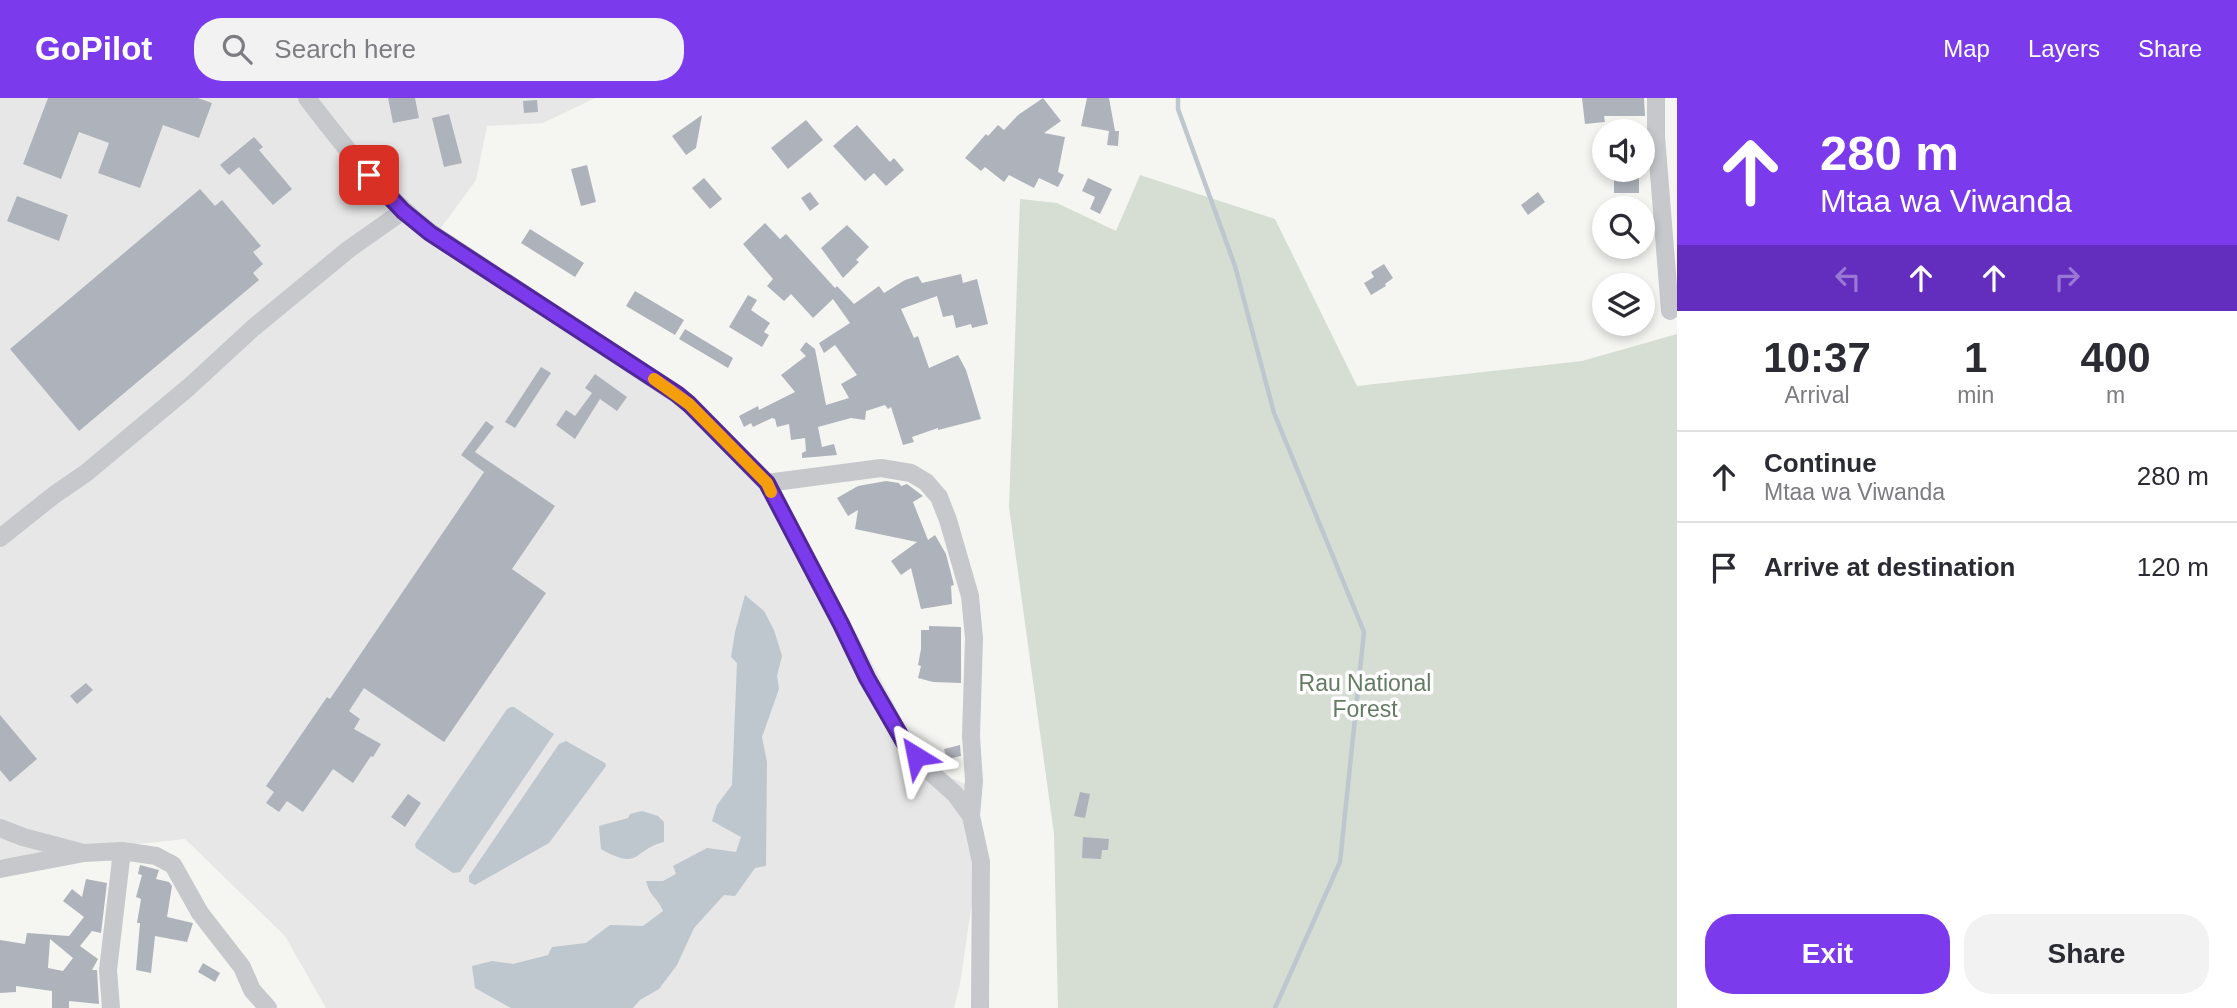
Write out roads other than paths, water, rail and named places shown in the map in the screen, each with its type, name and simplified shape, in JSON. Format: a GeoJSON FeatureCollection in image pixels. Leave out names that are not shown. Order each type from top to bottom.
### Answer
{"type":"FeatureCollection","features":[{"type":"Feature","properties":{"kind":"street"},"geometry":{"type":"LineString","coordinates":[[307,98],[353,158],[403,211],[430,233],[570,322],[689,404],[767,483],[867,678],[904,742],[927,769],[955,794],[971,816]]}},
{"type":"Feature","properties":{"kind":"street"},"geometry":{"type":"LineString","coordinates":[[1656,98],[1671,311]]}},
{"type":"Feature","properties":{"kind":"street"},"geometry":{"type":"LineString","coordinates":[[0,538],[86,473],[189,387],[253,328],[349,249],[403,211]]}},
{"type":"Feature","properties":{"kind":"street"},"geometry":{"type":"LineString","coordinates":[[767,483],[881,468],[911,473],[926,482],[939,497],[970,596],[974,638],[971,736],[974,781],[971,816],[981,862],[980,1008]]}},
{"type":"Feature","properties":{"kind":"street"},"geometry":{"type":"LineString","coordinates":[[0,828],[84,853]]}},
{"type":"Feature","properties":{"kind":"street"},"geometry":{"type":"LineString","coordinates":[[111,1008],[108,970],[122,850]]}},
{"type":"Feature","properties":{"kind":"street"},"geometry":{"type":"LineString","coordinates":[[0,869],[84,853],[122,850],[156,856],[173,865],[200,913],[242,967],[252,990],[268,1008]]}},
{"type":"Feature","properties":{"kind":"waterway"},"geometry":{"type":"LineString","coordinates":[[1178,98],[1178,109],[1235,266],[1274,413],[1364,632],[1340,862],[1275,1008]]}},
{"type":"Feature","properties":{"kind":"park label","name":"Rau National Forest"},"geometry":{"type":"Point","coordinates":[1365,696]}}]}
